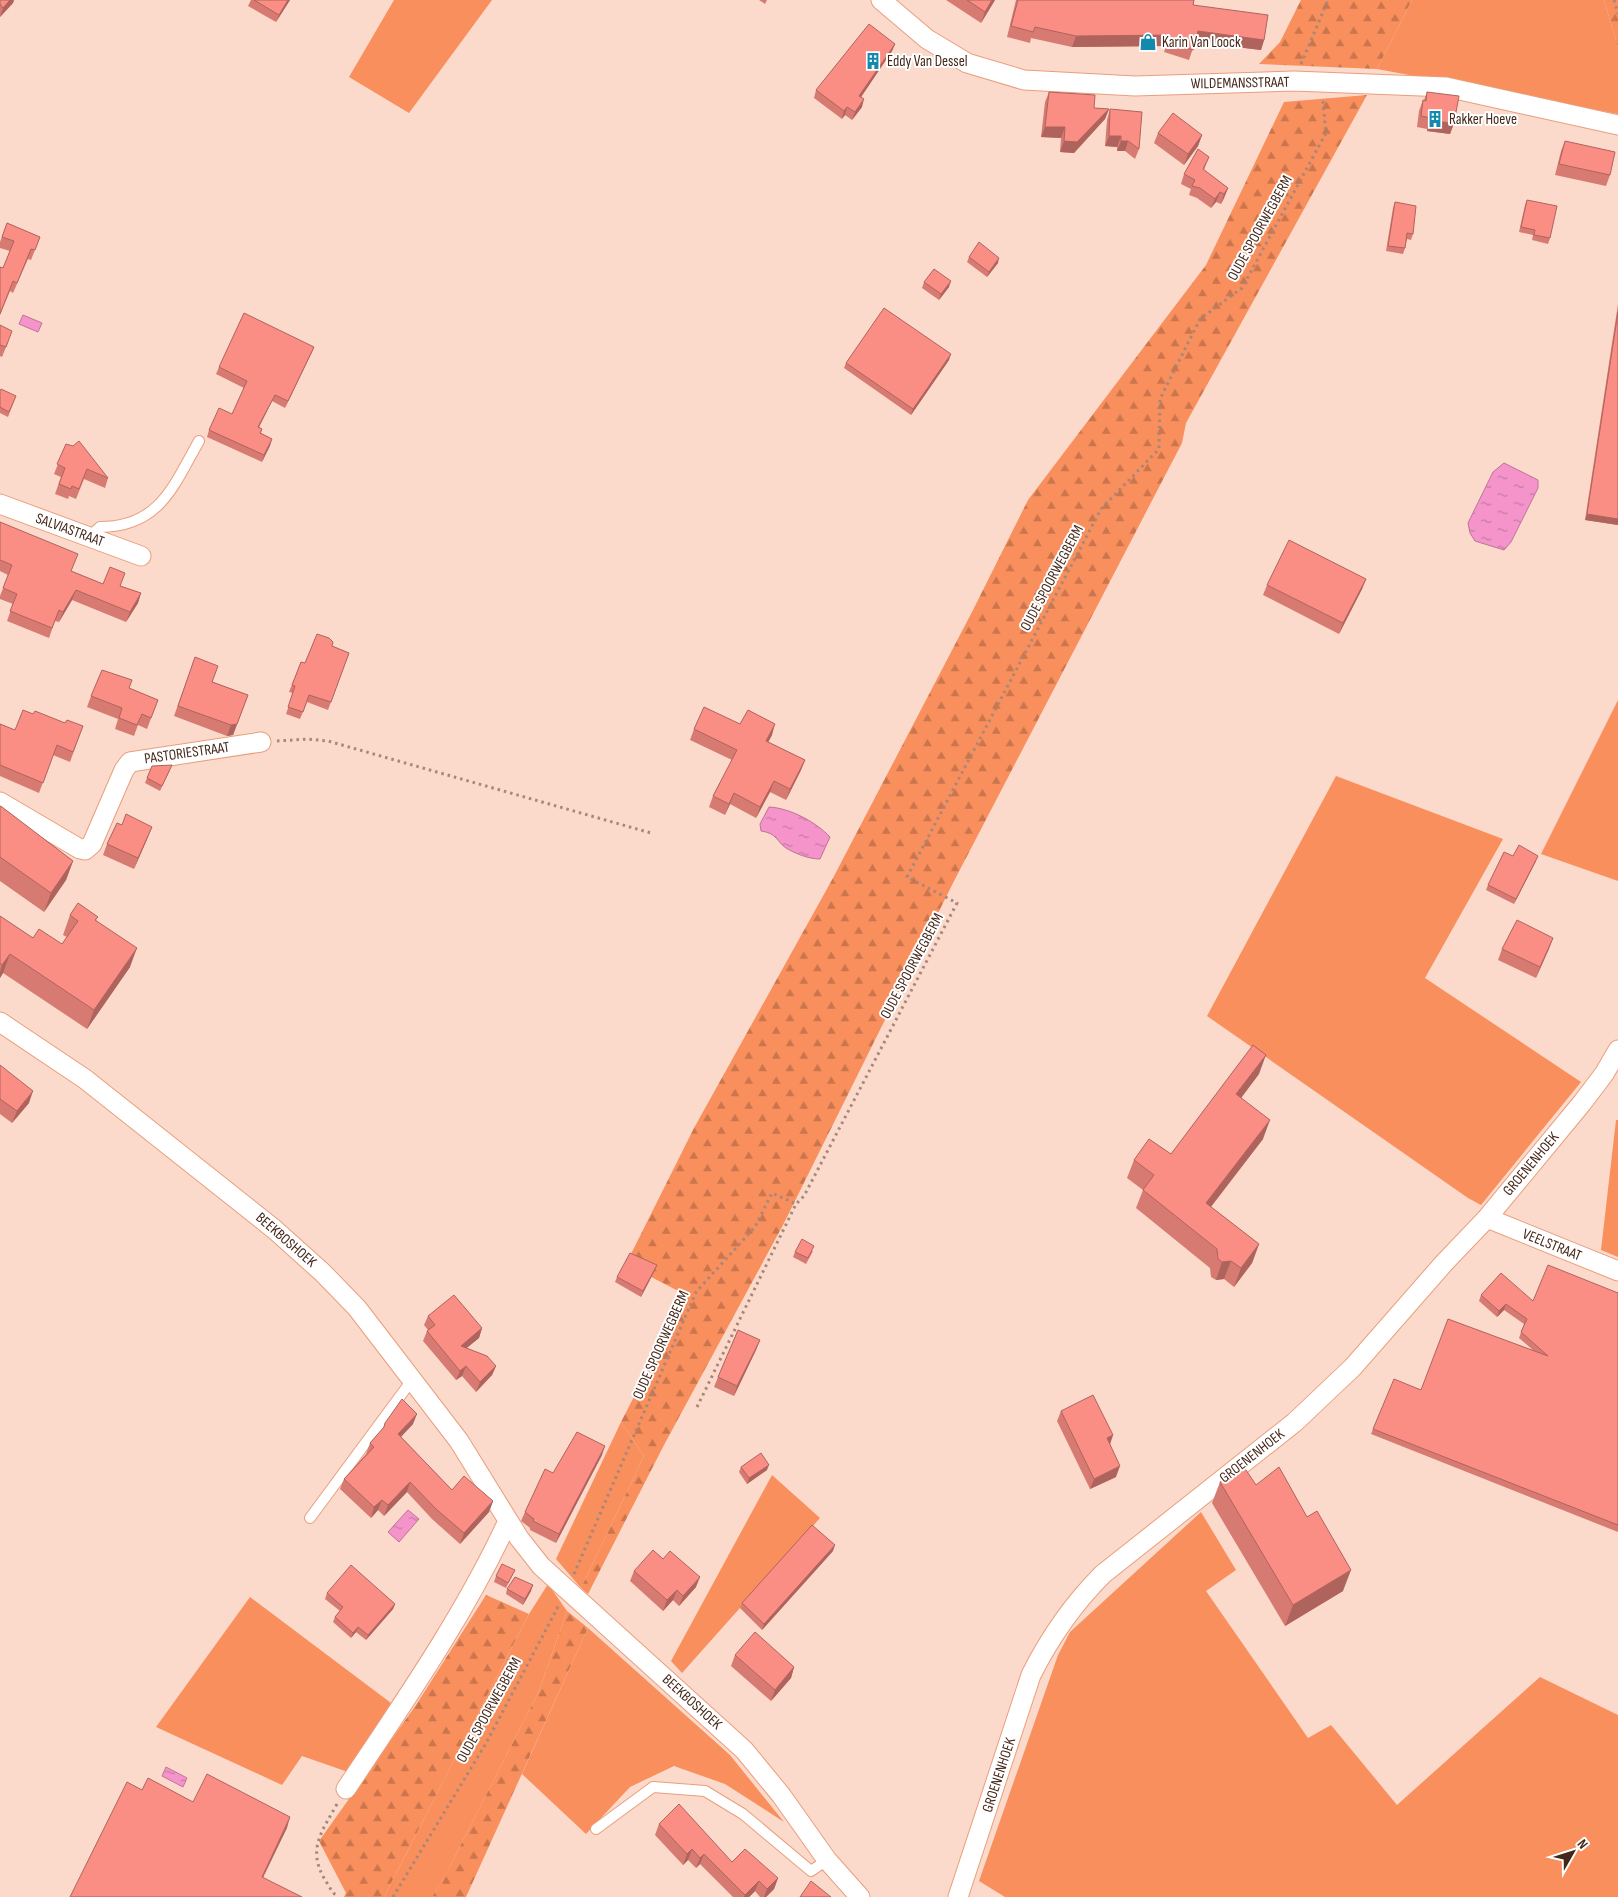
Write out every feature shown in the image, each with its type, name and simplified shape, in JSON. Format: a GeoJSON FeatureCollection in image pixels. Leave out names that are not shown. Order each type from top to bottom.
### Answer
{"type":"FeatureCollection","features":[{"type":"Feature","properties":{"kind":"street","name":"WILDEMANSSTRAAT"},"geometry":{"type":"LineString","coordinates":[[881,0],[927,39],[966,63],[1024,80],[1135,86],[1294,81],[1446,87],[1618,125]]}},
{"type":"Feature","properties":{"kind":"street","name":"SALVIASTRAAT"},"geometry":{"type":"LineString","coordinates":[[0,504],[141,556]]}},
{"type":"Feature","properties":{"kind":"street","name":"PASTORIESTRAAT"},"geometry":{"type":"LineString","coordinates":[[0,802],[80,849],[85,850],[92,844],[124,770],[130,762],[262,742]]}},
{"type":"Feature","properties":{"kind":"street","name":"BEEKBOSHOEK"},"geometry":{"type":"LineString","coordinates":[[0,1022],[84,1079],[300,1251],[357,1308],[459,1441],[508,1521],[541,1566],[744,1750],[781,1795],[827,1860],[860,1897]]}},
{"type":"Feature","properties":{"kind":"street","name":"GROENENHOEK"},"geometry":{"type":"LineString","coordinates":[[958,1897],[1031,1675],[1046,1646],[1080,1596],[1103,1574],[1320,1400],[1353,1367],[1444,1263],[1487,1218],[1582,1103],[1604,1074],[1618,1050]]}},
{"type":"Feature","properties":{"kind":"street","name":"VEELSTRAAT"},"geometry":{"type":"LineString","coordinates":[[1487,1218],[1618,1272]]}},
{"type":"Feature","properties":{"kind":"street"},"geometry":{"type":"LineString","coordinates":[[346,1789],[426,1670],[496,1548],[508,1521]]}},
{"type":"Feature","properties":{"kind":"lane"},"geometry":{"type":"LineString","coordinates":[[89,537],[100,527],[125,525],[151,513],[168,496],[199,441]]}},
{"type":"Feature","properties":{"kind":"lane"},"geometry":{"type":"LineString","coordinates":[[310,1518],[412,1380]]}},
{"type":"Feature","properties":{"kind":"lane"},"geometry":{"type":"LineString","coordinates":[[596,1829],[653,1787],[705,1791],[743,1814],[811,1871],[827,1860]]}},
{"type":"Feature","properties":{"kind":"path"},"geometry":{"type":"LineString","coordinates":[[1294,81],[1328,0]]}},
{"type":"Feature","properties":{"kind":"path"},"geometry":{"type":"LineString","coordinates":[[1614,0],[1618,14]]}},
{"type":"Feature","properties":{"kind":"path","name":"OUDE SPOORWEGBERM"},"geometry":{"type":"LineString","coordinates":[[393,1897],[485,1745],[567,1591],[696,1292],[755,1227],[772,1193],[796,1204],[804,1196],[957,904],[907,877],[1101,509],[1159,449],[1160,399],[1200,319],[1242,288],[1326,133],[1323,102],[1294,81]]}},
{"type":"Feature","properties":{"kind":"path"},"geometry":{"type":"LineString","coordinates":[[262,742],[308,739],[328,741],[651,833]]}},
{"type":"Feature","properties":{"kind":"path"},"geometry":{"type":"LineString","coordinates":[[697,1407],[796,1204]]}},
{"type":"Feature","properties":{"kind":"path"},"geometry":{"type":"LineString","coordinates":[[338,1897],[320,1872],[315,1856],[318,1840],[346,1789]]}},
{"type":"Feature","properties":{"kind":"green space"},"geometry":{"type":"Polygon","coordinates":[[[394,0],[492,0],[409,113],[349,77],[394,0]]]}},
{"type":"Feature","properties":{"kind":"green space"},"geometry":{"type":"Polygon","coordinates":[[[1301,0],[1412,0],[1377,69],[1259,64],[1280,42],[1301,0]]]}},
{"type":"Feature","properties":{"kind":"green space"},"geometry":{"type":"Polygon","coordinates":[[[1412,0],[1604,0],[1618,47],[1618,114],[1377,69],[1412,0]]]}},
{"type":"Feature","properties":{"kind":"green space"},"geometry":{"type":"Polygon","coordinates":[[[1604,0],[1618,0],[1618,47],[1604,0]]]}},
{"type":"Feature","properties":{"kind":"green space"},"geometry":{"type":"Polygon","coordinates":[[[1367,95],[1186,423],[1182,443],[953,883],[783,1225],[664,1445],[588,1594],[581,1588],[644,1456],[621,1422],[686,1295],[626,1264],[694,1128],[833,878],[973,610],[1028,500],[1206,265],[1284,102],[1367,95]]]}},
{"type":"Feature","properties":{"kind":"green space"},"geometry":{"type":"Polygon","coordinates":[[[1618,700],[1618,881],[1541,854],[1618,700]]]}},
{"type":"Feature","properties":{"kind":"green space"},"geometry":{"type":"Polygon","coordinates":[[[1336,776],[1503,839],[1425,978],[1581,1082],[1481,1205],[1468,1198],[1207,1016],[1336,776]]]}},
{"type":"Feature","properties":{"kind":"green space"},"geometry":{"type":"Polygon","coordinates":[[[1616,1120],[1618,1120],[1618,1257],[1601,1250],[1616,1120]]]}},
{"type":"Feature","properties":{"kind":"green space"},"geometry":{"type":"Polygon","coordinates":[[[621,1422],[644,1456],[581,1588],[556,1559],[621,1422]]]}},
{"type":"Feature","properties":{"kind":"green space"},"geometry":{"type":"Polygon","coordinates":[[[772,1475],[820,1518],[682,1673],[671,1661],[772,1475]]]}},
{"type":"Feature","properties":{"kind":"green space"},"geometry":{"type":"Polygon","coordinates":[[[1201,1512],[1236,1570],[1206,1591],[1308,1738],[1331,1725],[1397,1805],[1540,1677],[1618,1715],[1618,1897],[1005,1897],[979,1881],[1058,1655],[1070,1632],[1201,1512]]]}},
{"type":"Feature","properties":{"kind":"green space"},"geometry":{"type":"Polygon","coordinates":[[[548,1584],[567,1611],[539,1691],[446,1874],[432,1897],[384,1897],[529,1614],[548,1584]]]}},
{"type":"Feature","properties":{"kind":"green space"},"geometry":{"type":"Polygon","coordinates":[[[486,1595],[529,1614],[384,1897],[344,1897],[346,1893],[319,1841],[416,1705],[486,1595]]]}},
{"type":"Feature","properties":{"kind":"green space"},"geometry":{"type":"Polygon","coordinates":[[[250,1597],[391,1703],[348,1772],[302,1756],[282,1785],[156,1727],[250,1597]]]}},
{"type":"Feature","properties":{"kind":"green space"},"geometry":{"type":"Polygon","coordinates":[[[567,1611],[588,1628],[466,1897],[432,1897],[449,1868],[539,1691],[567,1611]]]}},
{"type":"Feature","properties":{"kind":"green space"},"geometry":{"type":"Polygon","coordinates":[[[588,1628],[730,1755],[784,1822],[725,1784],[674,1766],[630,1787],[586,1834],[522,1774],[588,1628]]]}},
{"type":"Feature","properties":{"kind":"water"},"geometry":{"type":"Polygon","coordinates":[[[23,315],[42,323],[38,332],[19,324],[23,315]]]}},
{"type":"Feature","properties":{"kind":"water"},"geometry":{"type":"Polygon","coordinates":[[[1504,463],[1538,480],[1538,488],[1511,542],[1504,550],[1475,541],[1470,533],[1468,523],[1493,472],[1504,463]]]}},
{"type":"Feature","properties":{"kind":"water"},"geometry":{"type":"Polygon","coordinates":[[[769,807],[794,813],[818,826],[830,837],[820,859],[794,852],[783,846],[774,836],[761,831],[760,824],[769,807]]]}},
{"type":"Feature","properties":{"kind":"water"},"geometry":{"type":"Polygon","coordinates":[[[408,1510],[419,1519],[399,1542],[388,1532],[408,1510]]]}},
{"type":"Feature","properties":{"kind":"water"},"geometry":{"type":"Polygon","coordinates":[[[166,1767],[187,1778],[183,1787],[162,1776],[166,1767]]]}},
{"type":"Feature","properties":{"kind":"building"},"geometry":{"type":"Polygon","coordinates":[[[0,0],[10,0],[3,8],[0,0]]]}},
{"type":"Feature","properties":{"kind":"building"},"geometry":{"type":"Polygon","coordinates":[[[254,0],[288,0],[279,15],[254,0]]]}},
{"type":"Feature","properties":{"kind":"building"},"geometry":{"type":"Polygon","coordinates":[[[967,0],[992,0],[985,12],[967,0]]]}},
{"type":"Feature","properties":{"kind":"building"},"geometry":{"type":"Polygon","coordinates":[[[1018,0],[1194,0],[1193,5],[1268,15],[1264,40],[1198,31],[1193,50],[1168,42],[1170,35],[1076,36],[1035,27],[1033,32],[1011,26],[1018,0]]]}},
{"type":"Feature","properties":{"kind":"building"},"geometry":{"type":"Polygon","coordinates":[[[869,24],[895,44],[859,96],[864,99],[855,112],[847,107],[844,111],[816,90],[869,24]]]}},
{"type":"Feature","properties":{"kind":"building"},"geometry":{"type":"Polygon","coordinates":[[[1049,92],[1095,95],[1094,108],[1109,109],[1077,142],[1064,141],[1065,127],[1045,127],[1049,92]]]}},
{"type":"Feature","properties":{"kind":"building"},"geometry":{"type":"Polygon","coordinates":[[[1427,92],[1459,96],[1454,123],[1431,121],[1431,118],[1421,116],[1423,100],[1426,101],[1427,92]]]}},
{"type":"Feature","properties":{"kind":"building"},"geometry":{"type":"Polygon","coordinates":[[[1110,109],[1142,112],[1139,149],[1128,141],[1121,141],[1121,136],[1109,136],[1110,109]]]}},
{"type":"Feature","properties":{"kind":"building"},"geometry":{"type":"Polygon","coordinates":[[[1173,113],[1202,135],[1188,154],[1158,133],[1173,113]]]}},
{"type":"Feature","properties":{"kind":"building"},"geometry":{"type":"Polygon","coordinates":[[[1565,141],[1615,152],[1610,175],[1559,164],[1565,141]]]}},
{"type":"Feature","properties":{"kind":"building"},"geometry":{"type":"Polygon","coordinates":[[[1198,149],[1209,157],[1203,169],[1228,188],[1224,194],[1220,192],[1215,199],[1200,188],[1192,186],[1195,180],[1184,174],[1198,149]]]}},
{"type":"Feature","properties":{"kind":"building"},"geometry":{"type":"Polygon","coordinates":[[[1527,200],[1557,206],[1550,238],[1534,235],[1535,230],[1521,227],[1527,200]]]}},
{"type":"Feature","properties":{"kind":"building"},"geometry":{"type":"Polygon","coordinates":[[[1395,202],[1416,206],[1413,234],[1407,233],[1405,248],[1388,246],[1395,202]]]}},
{"type":"Feature","properties":{"kind":"building"},"geometry":{"type":"Polygon","coordinates":[[[7,223],[40,237],[35,250],[31,249],[17,283],[13,281],[0,314],[0,267],[3,268],[14,241],[2,237],[7,223]]]}},
{"type":"Feature","properties":{"kind":"building"},"geometry":{"type":"Polygon","coordinates":[[[979,242],[999,258],[989,272],[969,257],[979,242]]]}},
{"type":"Feature","properties":{"kind":"building"},"geometry":{"type":"Polygon","coordinates":[[[934,269],[951,281],[941,294],[924,282],[934,269]]]}},
{"type":"Feature","properties":{"kind":"building"},"geometry":{"type":"Polygon","coordinates":[[[884,308],[951,354],[913,409],[846,363],[884,308]]]}},
{"type":"Feature","properties":{"kind":"building"},"geometry":{"type":"Polygon","coordinates":[[[1618,312],[1618,519],[1587,514],[1618,312]]]}},
{"type":"Feature","properties":{"kind":"building"},"geometry":{"type":"Polygon","coordinates":[[[244,313],[314,347],[288,401],[275,395],[258,427],[262,429],[260,433],[272,439],[264,455],[209,430],[219,408],[232,414],[247,381],[219,367],[244,313]]]}},
{"type":"Feature","properties":{"kind":"building"},"geometry":{"type":"Polygon","coordinates":[[[0,325],[12,331],[6,347],[0,345],[0,325]]]}},
{"type":"Feature","properties":{"kind":"building"},"geometry":{"type":"Polygon","coordinates":[[[1,389],[16,396],[9,412],[0,407],[1,389]]]}},
{"type":"Feature","properties":{"kind":"building"},"geometry":{"type":"Polygon","coordinates":[[[79,441],[108,478],[87,469],[79,489],[72,486],[71,489],[59,484],[65,468],[57,464],[66,444],[73,446],[79,441]]]}},
{"type":"Feature","properties":{"kind":"building"},"geometry":{"type":"Polygon","coordinates":[[[0,522],[78,554],[71,571],[103,584],[110,567],[125,573],[120,586],[141,593],[130,612],[76,590],[63,612],[59,610],[52,628],[10,611],[17,594],[3,588],[12,565],[0,560],[0,522]]]}},
{"type":"Feature","properties":{"kind":"building"},"geometry":{"type":"Polygon","coordinates":[[[1289,540],[1366,579],[1343,623],[1267,585],[1289,540]]]}},
{"type":"Feature","properties":{"kind":"building"},"geometry":{"type":"Polygon","coordinates":[[[317,634],[329,638],[333,642],[332,646],[349,653],[331,702],[309,695],[303,712],[288,707],[295,686],[292,685],[301,662],[305,663],[317,634]]]}},
{"type":"Feature","properties":{"kind":"building"},"geometry":{"type":"Polygon","coordinates":[[[195,657],[218,666],[212,682],[248,695],[237,724],[231,725],[178,706],[195,657]]]}},
{"type":"Feature","properties":{"kind":"building"},"geometry":{"type":"Polygon","coordinates":[[[102,670],[132,680],[129,688],[158,700],[151,718],[142,714],[137,725],[119,718],[122,708],[91,696],[102,670]]]}},
{"type":"Feature","properties":{"kind":"building"},"geometry":{"type":"Polygon","coordinates":[[[704,707],[740,724],[748,710],[775,724],[766,741],[805,760],[790,789],[774,781],[760,807],[734,793],[729,804],[713,796],[737,750],[694,729],[704,707]]]}},
{"type":"Feature","properties":{"kind":"building"},"geometry":{"type":"Polygon","coordinates":[[[23,710],[33,714],[35,711],[65,723],[67,720],[83,726],[73,752],[57,745],[43,783],[0,765],[0,724],[15,730],[23,710]]]}},
{"type":"Feature","properties":{"kind":"building"},"geometry":{"type":"Polygon","coordinates":[[[172,765],[162,786],[147,778],[152,766],[172,765]]]}},
{"type":"Feature","properties":{"kind":"building"},"geometry":{"type":"Polygon","coordinates":[[[0,806],[73,861],[51,893],[0,857],[0,806]]]}},
{"type":"Feature","properties":{"kind":"building"},"geometry":{"type":"Polygon","coordinates":[[[126,814],[152,827],[138,858],[107,844],[117,823],[122,825],[126,814]]]}},
{"type":"Feature","properties":{"kind":"building"},"geometry":{"type":"Polygon","coordinates":[[[1519,845],[1538,856],[1516,899],[1488,885],[1504,852],[1513,856],[1519,845]]]}},
{"type":"Feature","properties":{"kind":"building"},"geometry":{"type":"Polygon","coordinates":[[[78,903],[98,917],[95,920],[137,948],[94,1010],[10,954],[2,965],[0,963],[0,916],[33,938],[39,929],[62,944],[78,921],[70,915],[78,903]]]}},
{"type":"Feature","properties":{"kind":"building"},"geometry":{"type":"Polygon","coordinates":[[[1517,920],[1553,938],[1540,967],[1502,949],[1517,920]]]}},
{"type":"Feature","properties":{"kind":"building"},"geometry":{"type":"Polygon","coordinates":[[[1253,1045],[1266,1055],[1236,1094],[1270,1120],[1206,1203],[1259,1244],[1241,1268],[1231,1261],[1222,1262],[1218,1259],[1217,1249],[1143,1190],[1154,1175],[1134,1160],[1149,1139],[1171,1154],[1253,1045]]]}},
{"type":"Feature","properties":{"kind":"building"},"geometry":{"type":"Polygon","coordinates":[[[0,1065],[33,1091],[17,1111],[0,1099],[0,1065]]]}},
{"type":"Feature","properties":{"kind":"building"},"geometry":{"type":"Polygon","coordinates":[[[802,1239],[814,1246],[808,1258],[795,1252],[802,1239]]]}},
{"type":"Feature","properties":{"kind":"building"},"geometry":{"type":"Polygon","coordinates":[[[630,1253],[657,1265],[643,1291],[617,1277],[630,1253]]]}},
{"type":"Feature","properties":{"kind":"building"},"geometry":{"type":"Polygon","coordinates":[[[1548,1265],[1618,1293],[1618,1525],[1373,1429],[1394,1379],[1421,1390],[1448,1319],[1548,1356],[1521,1332],[1527,1319],[1506,1304],[1499,1311],[1481,1295],[1501,1273],[1533,1301],[1548,1265]]]}},
{"type":"Feature","properties":{"kind":"building"},"geometry":{"type":"Polygon","coordinates":[[[454,1295],[482,1328],[461,1346],[487,1356],[496,1366],[480,1382],[466,1366],[460,1371],[427,1331],[435,1325],[428,1316],[454,1295]]]}},
{"type":"Feature","properties":{"kind":"building"},"geometry":{"type":"Polygon","coordinates":[[[738,1330],[760,1340],[737,1386],[718,1377],[738,1330]]]}},
{"type":"Feature","properties":{"kind":"building"},"geometry":{"type":"Polygon","coordinates":[[[1093,1395],[1113,1435],[1107,1438],[1120,1466],[1094,1479],[1061,1411],[1093,1395]]]}},
{"type":"Feature","properties":{"kind":"building"},"geometry":{"type":"Polygon","coordinates":[[[402,1399],[417,1414],[398,1434],[452,1490],[464,1476],[493,1501],[464,1533],[436,1509],[410,1482],[388,1505],[382,1500],[374,1507],[344,1479],[374,1447],[370,1443],[384,1427],[402,1399]]]}},
{"type":"Feature","properties":{"kind":"building"},"geometry":{"type":"Polygon","coordinates":[[[577,1432],[605,1446],[559,1534],[533,1521],[534,1519],[525,1512],[545,1469],[553,1473],[577,1432]]]}},
{"type":"Feature","properties":{"kind":"building"},"geometry":{"type":"Polygon","coordinates":[[[761,1453],[769,1465],[749,1478],[741,1467],[761,1453]]]}},
{"type":"Feature","properties":{"kind":"building"},"geometry":{"type":"Polygon","coordinates":[[[1244,1467],[1256,1485],[1279,1467],[1307,1517],[1317,1511],[1351,1570],[1293,1605],[1220,1482],[1244,1467]]]}},
{"type":"Feature","properties":{"kind":"building"},"geometry":{"type":"Polygon","coordinates":[[[812,1525],[835,1545],[764,1624],[742,1603],[812,1525]]]}},
{"type":"Feature","properties":{"kind":"building"},"geometry":{"type":"Polygon","coordinates":[[[653,1550],[663,1559],[670,1551],[700,1577],[683,1596],[677,1590],[667,1600],[634,1571],[653,1550]]]}},
{"type":"Feature","properties":{"kind":"building"},"geometry":{"type":"Polygon","coordinates":[[[502,1564],[515,1570],[508,1583],[496,1576],[502,1564]]]}},
{"type":"Feature","properties":{"kind":"building"},"geometry":{"type":"Polygon","coordinates":[[[351,1565],[395,1604],[368,1635],[358,1627],[353,1633],[335,1617],[343,1607],[327,1593],[351,1565]]]}},
{"type":"Feature","properties":{"kind":"building"},"geometry":{"type":"Polygon","coordinates":[[[515,1577],[533,1585],[525,1599],[507,1589],[515,1577]]]}},
{"type":"Feature","properties":{"kind":"building"},"geometry":{"type":"Polygon","coordinates":[[[755,1632],[794,1667],[775,1690],[735,1655],[755,1632]]]}},
{"type":"Feature","properties":{"kind":"building"},"geometry":{"type":"Polygon","coordinates":[[[207,1774],[290,1817],[262,1877],[302,1897],[70,1897],[127,1782],[142,1790],[148,1778],[193,1802],[207,1774]]]}},
{"type":"Feature","properties":{"kind":"building"},"geometry":{"type":"Polygon","coordinates":[[[679,1804],[732,1862],[745,1849],[778,1878],[767,1889],[759,1881],[745,1895],[704,1854],[700,1858],[692,1849],[687,1854],[659,1824],[679,1804]]]}},
{"type":"Feature","properties":{"kind":"building"},"geometry":{"type":"Polygon","coordinates":[[[811,1881],[831,1897],[800,1897],[811,1881]]]}},
{"type":"Feature","properties":{"kind":"place","name":"Karin Van Loock"},"geometry":{"type":"Point","coordinates":[1148,42]}},
{"type":"Feature","properties":{"kind":"place","name":"Eddy Van Dessel"},"geometry":{"type":"Point","coordinates":[873,61]}},
{"type":"Feature","properties":{"kind":"place","name":"Rakker Hoeve"},"geometry":{"type":"Point","coordinates":[1435,119]}}]}
